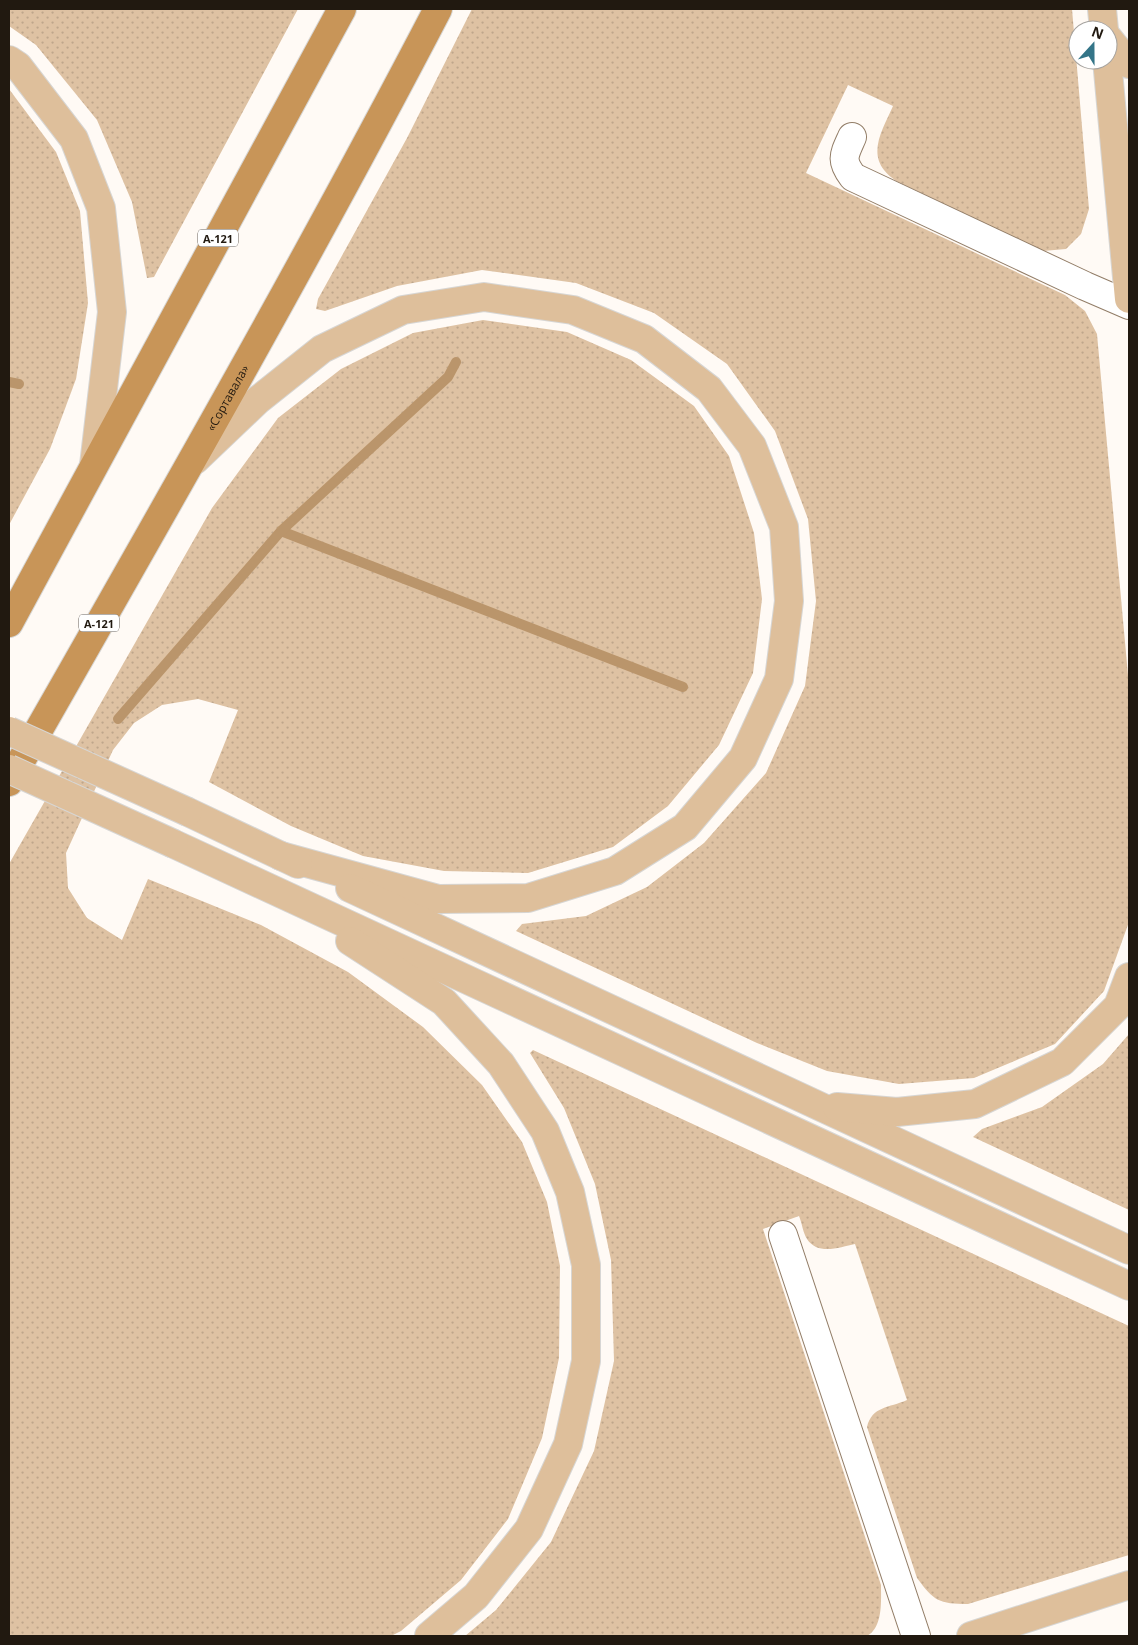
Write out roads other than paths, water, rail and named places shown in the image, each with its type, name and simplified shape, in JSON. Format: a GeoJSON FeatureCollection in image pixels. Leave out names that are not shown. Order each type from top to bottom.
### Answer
{"type":"FeatureCollection","features":[{"type":"Feature","properties":{"kind":"highway","name":"А-121"},"geometry":{"type":"LineString","coordinates":[[9,623],[342,9]]}},
{"type":"Feature","properties":{"kind":"highway","name":"«Сортавала»"},"geometry":{"type":"LineString","coordinates":[[9,782],[190,464],[374,131],[438,9]]}},
{"type":"Feature","properties":{"kind":"main road"},"geometry":{"type":"LineString","coordinates":[[1118,50],[1129,64]]}},
{"type":"Feature","properties":{"kind":"main road"},"geometry":{"type":"LineString","coordinates":[[9,60],[18,66],[74,139],[101,208],[112,312],[94,466]]}},
{"type":"Feature","properties":{"kind":"main road"},"geometry":{"type":"LineString","coordinates":[[1108,70],[1124,205],[1129,300]]}},
{"type":"Feature","properties":{"kind":"main road"},"geometry":{"type":"LineString","coordinates":[[190,464],[258,400],[322,349],[403,310],[484,296],[573,310],[644,339],[708,389],[752,446],[784,527],[789,601],[779,679],[743,758],[685,827],[614,871],[528,898],[438,899],[281,856]]}},
{"type":"Feature","properties":{"kind":"main road"},"geometry":{"type":"LineString","coordinates":[[9,731],[188,812],[1129,1250]]}},
{"type":"Feature","properties":{"kind":"main road"},"geometry":{"type":"LineString","coordinates":[[9,769],[1129,1286]]}},
{"type":"Feature","properties":{"kind":"main road"},"geometry":{"type":"LineString","coordinates":[[267,888],[444,1002],[501,1064],[545,1130],[570,1192],[586,1265],[586,1361],[568,1444],[529,1529],[476,1596],[429,1636]]}},
{"type":"Feature","properties":{"kind":"main road"},"geometry":{"type":"LineString","coordinates":[[820,1106],[897,1112],[975,1104],[1062,1062],[1118,1006],[1129,977]]}},
{"type":"Feature","properties":{"kind":"main road"},"geometry":{"type":"LineString","coordinates":[[971,1636],[1129,1585]]}},
{"type":"Feature","properties":{"kind":"lane"},"geometry":{"type":"LineString","coordinates":[[852,137],[844,153],[845,167],[853,176],[1076,282],[1129,305]]}},
{"type":"Feature","properties":{"kind":"lane"},"geometry":{"type":"LineString","coordinates":[[784,1235],[916,1636]]}},
{"type":"Feature","properties":{"kind":"waterway"},"geometry":{"type":"LineString","coordinates":[[118,719],[281,531],[448,377],[456,362]]}},
{"type":"Feature","properties":{"kind":"waterway"},"geometry":{"type":"LineString","coordinates":[[9,382],[19,384]]}},
{"type":"Feature","properties":{"kind":"waterway"},"geometry":{"type":"LineString","coordinates":[[281,531],[683,687]]}}]}
